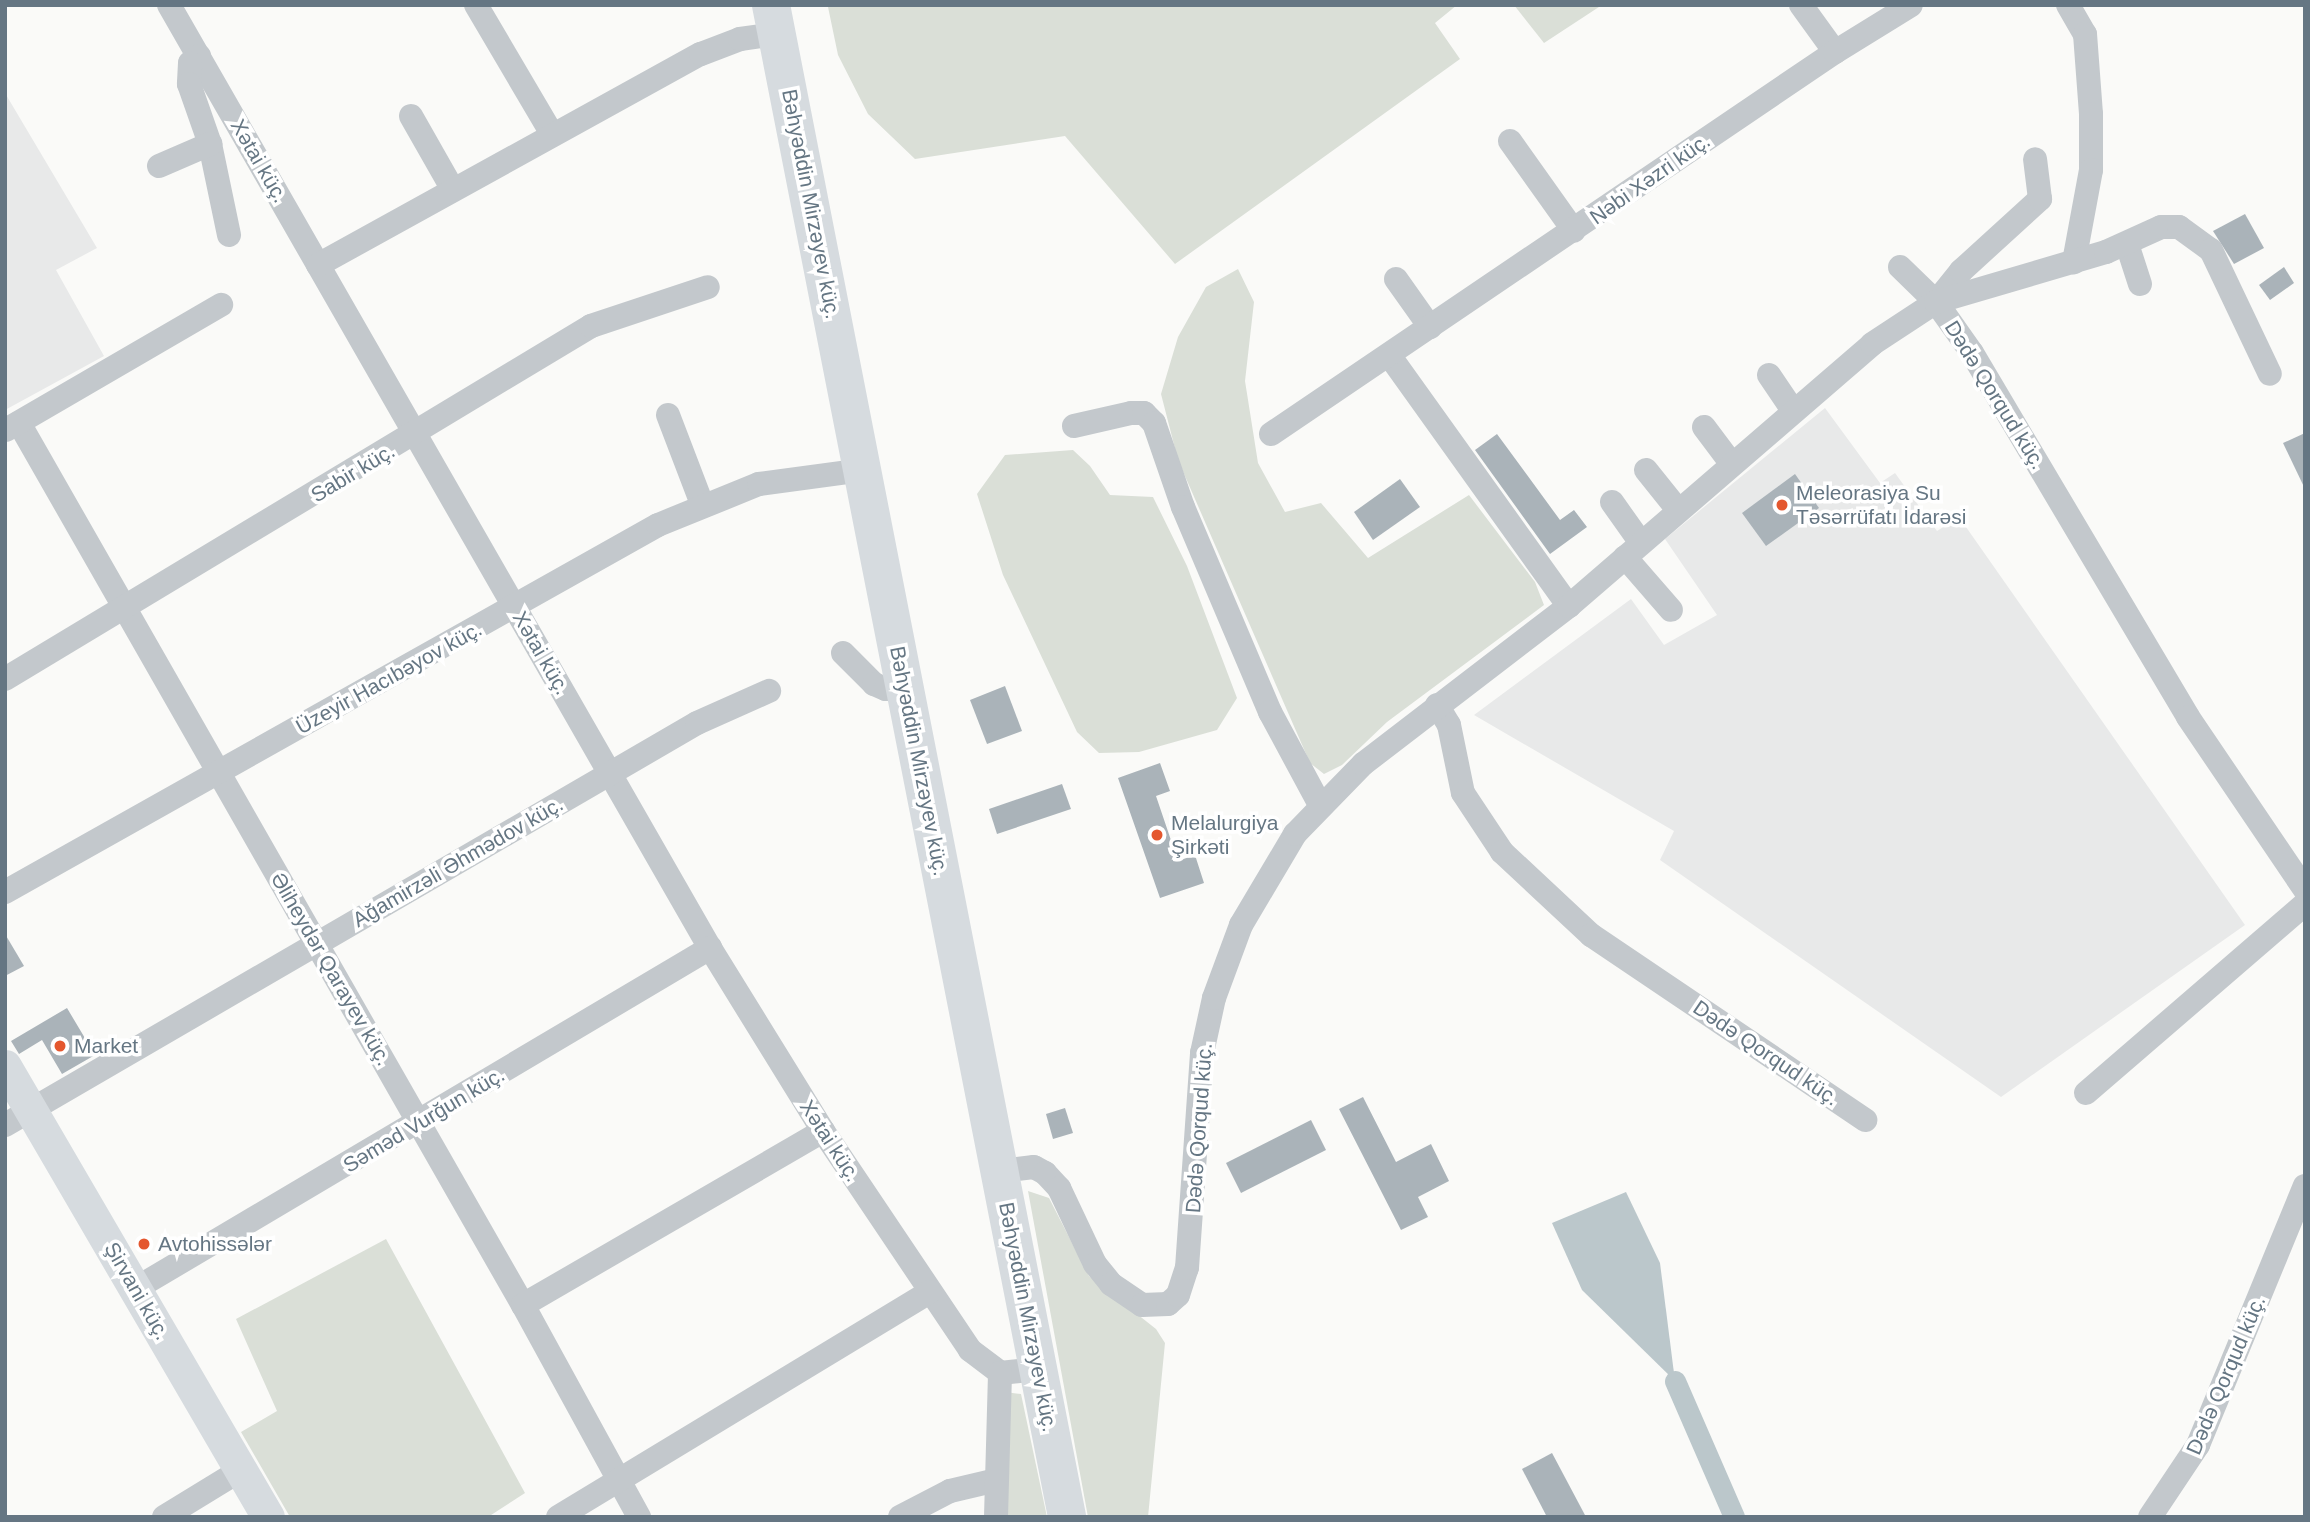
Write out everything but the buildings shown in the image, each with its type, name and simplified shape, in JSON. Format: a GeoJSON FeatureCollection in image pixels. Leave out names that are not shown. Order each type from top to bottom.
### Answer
{"type":"FeatureCollection","features":[{"type":"Feature","properties":{"kind":"highway","name":"Bəhyəddin Mirzəyev küç."},"geometry":{"type":"LineString","coordinates":[[774,20],[1067,1517]]}},
{"type":"Feature","properties":{"kind":"main road","name":"Şirvani küç."},"geometry":{"type":"LineString","coordinates":[[5,1066],[18,1118],[135,1289],[268,1517]]}},
{"type":"Feature","properties":{"kind":"street","name":"Xətai küç."},"geometry":{"type":"LineString","coordinates":[[169,5],[710,948],[823,1131],[929,1292],[970,1350],[1000,1373]]}},
{"type":"Feature","properties":{"kind":"street"},"geometry":{"type":"LineString","coordinates":[[475,5],[552,134]]}},
{"type":"Feature","properties":{"kind":"street"},"geometry":{"type":"LineString","coordinates":[[1801,5],[1835,52]]}},
{"type":"Feature","properties":{"kind":"street","name":"Nəbi Xəzri küç."},"geometry":{"type":"LineString","coordinates":[[1271,434],[1835,52],[1911,5]]}},
{"type":"Feature","properties":{"kind":"street"},"geometry":{"type":"LineString","coordinates":[[2068,5],[2085,34],[2091,114],[2091,170],[2074,262]]}},
{"type":"Feature","properties":{"kind":"street"},"geometry":{"type":"LineString","coordinates":[[318,265],[552,134],[774,20]]}},
{"type":"Feature","properties":{"kind":"street"},"geometry":{"type":"LineString","coordinates":[[199,56],[188,71],[210,144],[229,235]]}},
{"type":"Feature","properties":{"kind":"street"},"geometry":{"type":"LineString","coordinates":[[411,116],[453,190]]}},
{"type":"Feature","properties":{"kind":"street"},"geometry":{"type":"LineString","coordinates":[[1510,141],[1574,231]]}},
{"type":"Feature","properties":{"kind":"street"},"geometry":{"type":"LineString","coordinates":[[159,166],[210,144]]}},
{"type":"Feature","properties":{"kind":"street"},"geometry":{"type":"LineString","coordinates":[[1936,302],[1961,271],[2040,199],[2035,159]]}},
{"type":"Feature","properties":{"kind":"street"},"geometry":{"type":"LineString","coordinates":[[1936,302],[2074,262],[2127,244],[2161,228],[2179,227],[2211,250],[2270,374]]}},
{"type":"Feature","properties":{"kind":"street"},"geometry":{"type":"LineString","coordinates":[[2127,244],[2140,284]]}},
{"type":"Feature","properties":{"kind":"street"},"geometry":{"type":"LineString","coordinates":[[1900,267],[1936,302]]}},
{"type":"Feature","properties":{"kind":"street"},"geometry":{"type":"LineString","coordinates":[[1396,279],[1430,327]]}},
{"type":"Feature","properties":{"kind":"street","name":"Sabir küç."},"geometry":{"type":"LineString","coordinates":[[5,679],[416,435],[591,327],[708,287]]}},
{"type":"Feature","properties":{"kind":"street","name":"Dədə Qorqud küç."},"geometry":{"type":"LineString","coordinates":[[1000,1171],[1034,1167],[1045,1172],[1059,1188],[1095,1264],[1130,1299],[1157,1307],[1178,1295],[1191,1238],[1202,1053],[1214,998],[1257,894],[1278,858],[1320,804],[1437,705],[1569,606],[1792,410],[1872,344],[1936,302],[1972,353],[2188,717],[2305,890]]}},
{"type":"Feature","properties":{"kind":"street"},"geometry":{"type":"LineString","coordinates":[[12,426],[221,304]]}},
{"type":"Feature","properties":{"kind":"street"},"geometry":{"type":"LineString","coordinates":[[1389,355],[1569,606]]}},
{"type":"Feature","properties":{"kind":"street"},"geometry":{"type":"LineString","coordinates":[[1769,375],[1792,410]]}},
{"type":"Feature","properties":{"kind":"street"},"geometry":{"type":"LineString","coordinates":[[1073,426],[1131,413],[1144,413],[1154,423],[1183,507],[1270,712],[1320,804]]}},
{"type":"Feature","properties":{"kind":"street"},"geometry":{"type":"LineString","coordinates":[[668,415],[702,504]]}},
{"type":"Feature","properties":{"kind":"street","name":"Əliheydər Qarayev küç."},"geometry":{"type":"LineString","coordinates":[[12,426],[127,608],[523,1305],[639,1517]]}},
{"type":"Feature","properties":{"kind":"street"},"geometry":{"type":"LineString","coordinates":[[1704,427],[1731,463]]}},
{"type":"Feature","properties":{"kind":"street","name":"Üzeyir Hacıbəyov küç."},"geometry":{"type":"LineString","coordinates":[[5,892],[702,504],[759,484],[862,470]]}},
{"type":"Feature","properties":{"kind":"street"},"geometry":{"type":"LineString","coordinates":[[1646,470],[1678,510]]}},
{"type":"Feature","properties":{"kind":"street"},"geometry":{"type":"LineString","coordinates":[[1612,502],[1633,550],[1671,610]]}},
{"type":"Feature","properties":{"kind":"street"},"geometry":{"type":"LineString","coordinates":[[842,653],[874,684],[886,689],[905,689]]}},
{"type":"Feature","properties":{"kind":"street","name":"Ağamirzəli Əhmədov küç."},"geometry":{"type":"LineString","coordinates":[[18,1118],[697,723],[769,691]]}},
{"type":"Feature","properties":{"kind":"street","name":"Dədə Qorqud küç."},"geometry":{"type":"LineString","coordinates":[[1437,705],[1449,725],[1463,793],[1502,852],[1591,935],[1865,1120]]}},
{"type":"Feature","properties":{"kind":"street"},"geometry":{"type":"LineString","coordinates":[[2086,1093],[2305,904]]}},
{"type":"Feature","properties":{"kind":"street","name":"Səməd Vurğun küç."},"geometry":{"type":"LineString","coordinates":[[135,1289],[419,1124],[710,948]]}},
{"type":"Feature","properties":{"kind":"street"},"geometry":{"type":"LineString","coordinates":[[523,1305],[823,1131]]}},
{"type":"Feature","properties":{"kind":"street","name":"Dədə Qorqud küç."},"geometry":{"type":"LineString","coordinates":[[2150,1517],[2198,1445],[2305,1186]]}},
{"type":"Feature","properties":{"kind":"street"},"geometry":{"type":"LineString","coordinates":[[558,1517],[929,1292]]}},
{"type":"Feature","properties":{"kind":"street"},"geometry":{"type":"LineString","coordinates":[[996,1517],[1000,1373],[1038,1369]]}},
{"type":"Feature","properties":{"kind":"street"},"geometry":{"type":"LineString","coordinates":[[164,1517],[241,1470]]}},
{"type":"Feature","properties":{"kind":"street"},"geometry":{"type":"LineString","coordinates":[[900,1517],[950,1491],[998,1480]]}},
{"type":"Feature","properties":{"kind":"shaded area"},"geometry":{"type":"Polygon","coordinates":[[[1457,5],[1435,23],[1460,59],[1175,264],[1065,136],[915,159],[868,114],[838,55],[828,7],[1457,5]]]}},
{"type":"Feature","properties":{"kind":"shaded area"},"geometry":{"type":"Polygon","coordinates":[[[1514,5],[1602,5],[1544,43],[1514,5]]]}},
{"type":"Feature","properties":{"kind":"shaded area"},"geometry":{"type":"Polygon","coordinates":[[[5,93],[97,248],[56,270],[104,356],[5,410],[5,93]]]}},
{"type":"Feature","properties":{"kind":"shaded area"},"geometry":{"type":"Polygon","coordinates":[[[1238,269],[1254,302],[1245,381],[1258,463],[1285,512],[1321,503],[1368,558],[1469,495],[1535,582],[1544,605],[1387,722],[1342,765],[1324,774],[1310,763],[1178,460],[1161,394],[1178,337],[1206,287],[1238,269]]]}},
{"type":"Feature","properties":{"kind":"shaded area"},"geometry":{"type":"Polygon","coordinates":[[[1825,408],[1880,483],[1895,473],[1937,531],[1959,517],[2245,925],[2001,1097],[1660,860],[1674,831],[1474,715],[1631,599],[1664,645],[1717,615],[1665,539],[1825,408]]]}},
{"type":"Feature","properties":{"kind":"shaded area"},"geometry":{"type":"Polygon","coordinates":[[[1073,450],[1090,466],[1110,495],[1153,497],[1187,566],[1237,698],[1217,730],[1139,752],[1099,753],[1077,732],[1003,575],[977,494],[1005,455],[1073,450]]]}},
{"type":"Feature","properties":{"kind":"shaded area"},"geometry":{"type":"Polygon","coordinates":[[[1028,1191],[1049,1198],[1089,1276],[1156,1329],[1165,1343],[1148,1517],[1088,1517],[1028,1191]]]}},
{"type":"Feature","properties":{"kind":"shaded area"},"geometry":{"type":"Polygon","coordinates":[[[1626,1192],[1660,1263],[1675,1381],[1582,1290],[1552,1223],[1626,1192]]]}},
{"type":"Feature","properties":{"kind":"shaded area"},"geometry":{"type":"Polygon","coordinates":[[[386,1239],[525,1493],[488,1517],[290,1517],[241,1432],[277,1411],[236,1319],[386,1239]]]}},
{"type":"Feature","properties":{"kind":"shaded area"},"geometry":{"type":"Polygon","coordinates":[[[1005,1392],[1021,1394],[1047,1517],[1008,1517],[1005,1392]]]}},
{"type":"Feature","properties":{"kind":"waterway"},"geometry":{"type":"LineString","coordinates":[[1675,1381],[1734,1517]]}},
{"type":"Feature","properties":{"kind":"place","name":"Meleorasiya Su Təsərrüfatı İdarəsi"},"geometry":{"type":"Point","coordinates":[1782,505]}},
{"type":"Feature","properties":{"kind":"place","name":"Melalurgiya Şirkəti"},"geometry":{"type":"Point","coordinates":[1157,835]}},
{"type":"Feature","properties":{"kind":"place","name":"Market"},"geometry":{"type":"Point","coordinates":[60,1046]}},
{"type":"Feature","properties":{"kind":"place","name":"Avtohissələr"},"geometry":{"type":"Point","coordinates":[144,1244]}}]}
